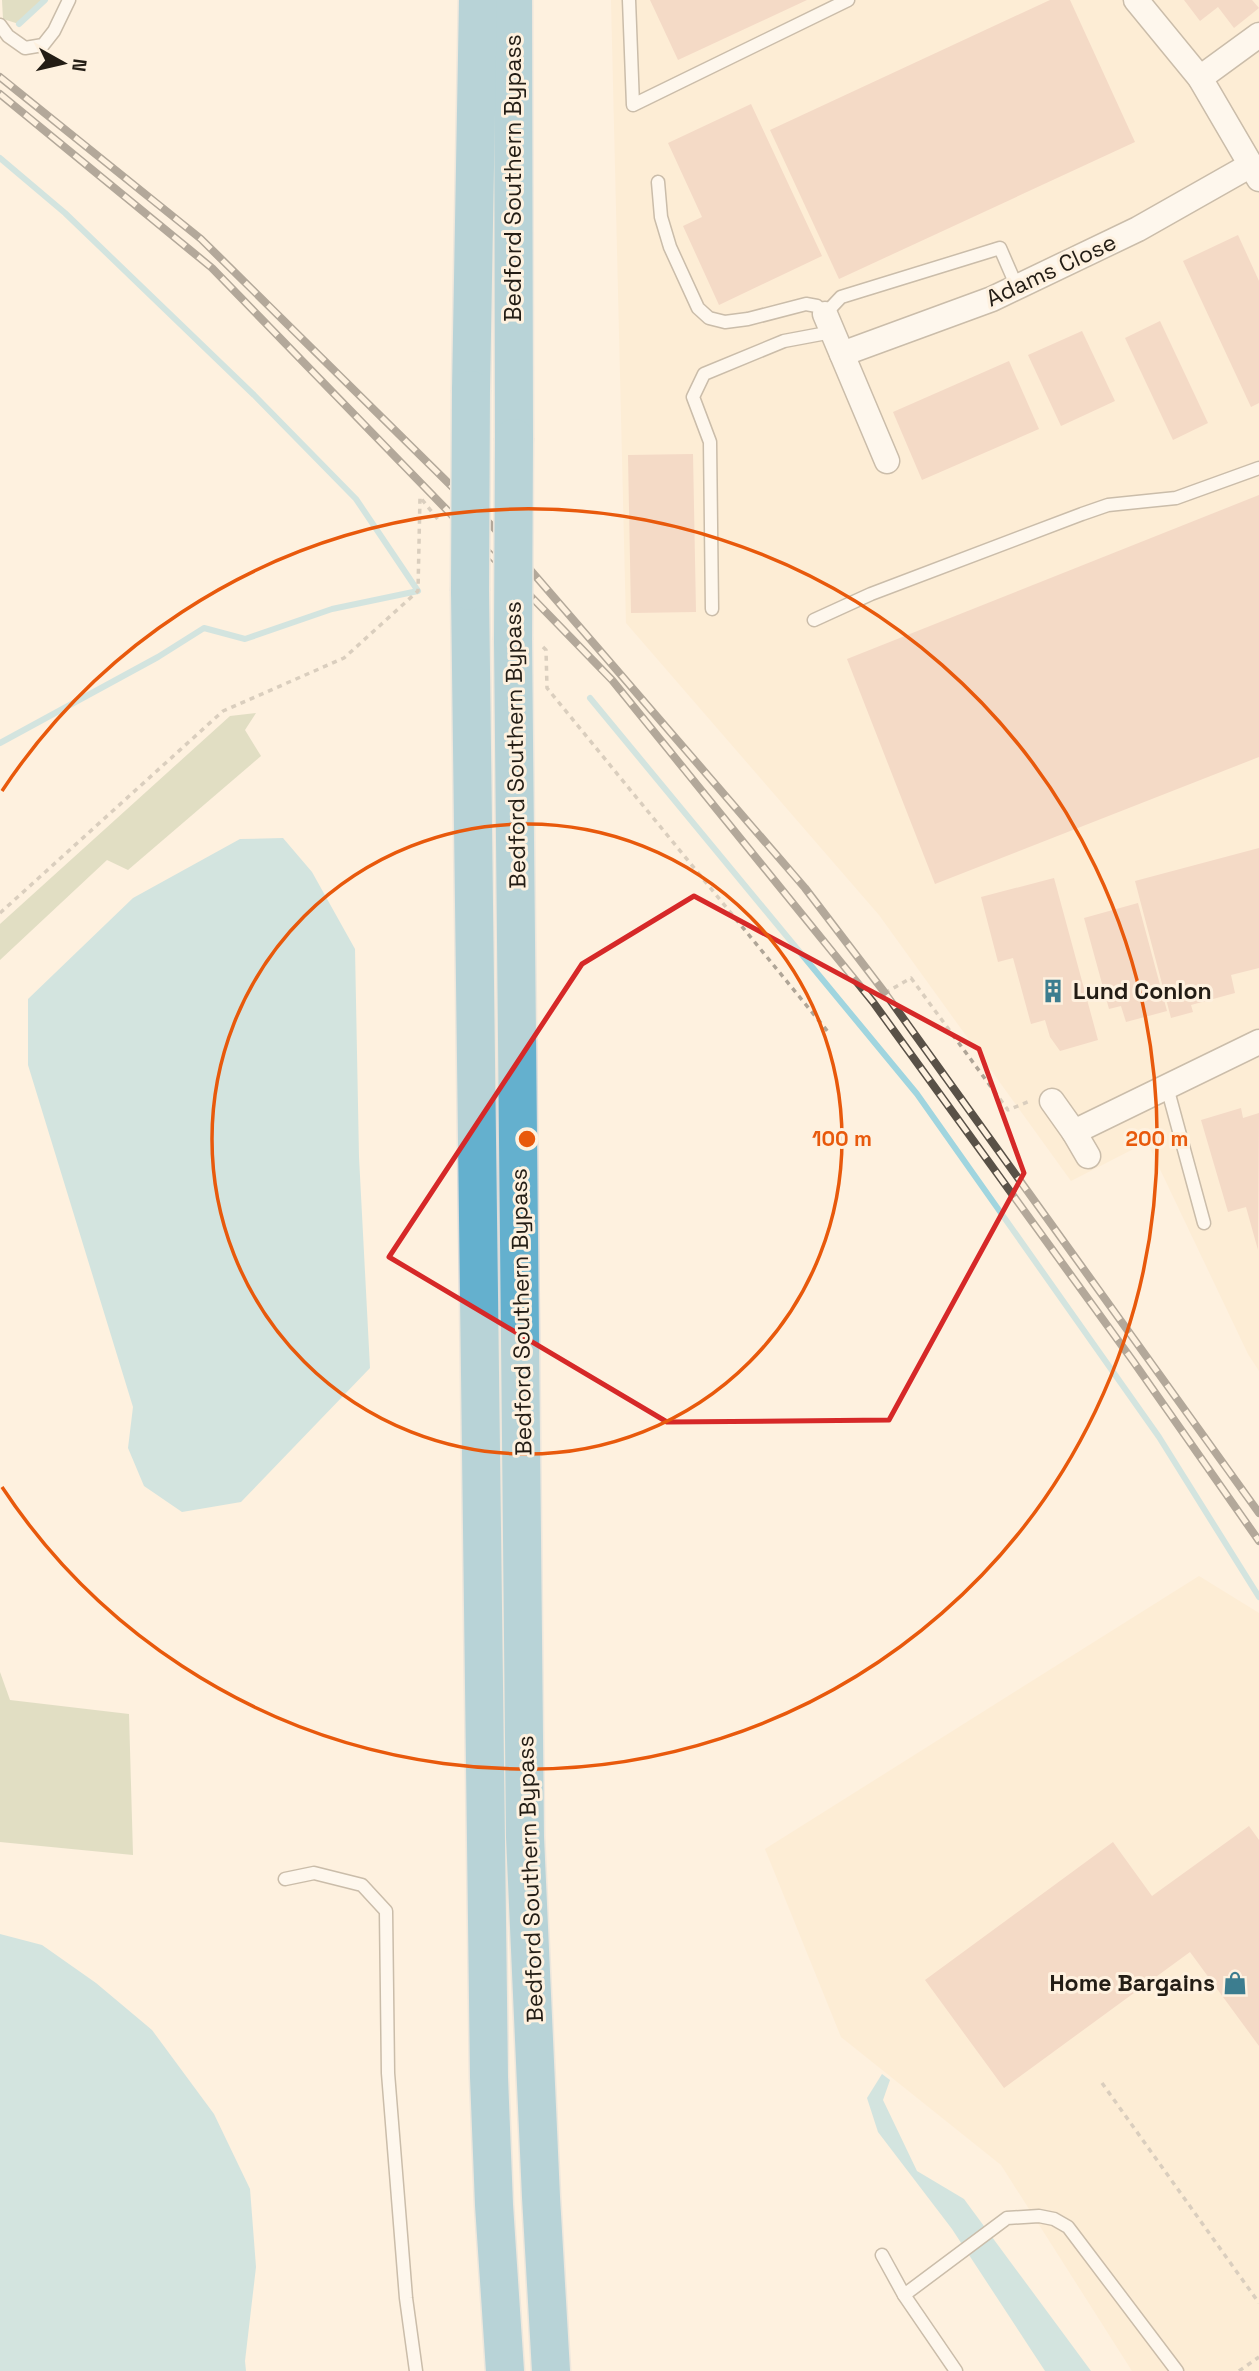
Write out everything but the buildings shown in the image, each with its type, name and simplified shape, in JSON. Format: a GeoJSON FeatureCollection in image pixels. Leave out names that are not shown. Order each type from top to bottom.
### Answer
{"type":"FeatureCollection","features":[{"type":"Feature","properties":{"kind":"highway"},"geometry":{"type":"LineString","coordinates":[[463,0],[477,59]]}},
{"type":"Feature","properties":{"kind":"highway"},"geometry":{"type":"LineString","coordinates":[[477,59],[478,0]]}},
{"type":"Feature","properties":{"kind":"highway","name":"Bedford Southern Bypass"},"geometry":{"type":"LineString","coordinates":[[513,0],[513,438],[525,640],[525,1837],[551,2371]]}},
{"type":"Feature","properties":{"kind":"highway","name":"Bedford Southern Bypass"},"geometry":{"type":"LineString","coordinates":[[477,59],[470,591],[489,2077],[505,2371]]}},
{"type":"Feature","properties":{"kind":"street"},"geometry":{"type":"LineString","coordinates":[[1136,0],[1200,78],[1255,173]]}},
{"type":"Feature","properties":{"kind":"street"},"geometry":{"type":"LineString","coordinates":[[1200,78],[1259,36]]}},
{"type":"Feature","properties":{"kind":"street","name":"Adams Close"},"geometry":{"type":"LineString","coordinates":[[842,354],[992,299],[1255,173]]}},
{"type":"Feature","properties":{"kind":"street"},"geometry":{"type":"LineString","coordinates":[[828,323],[887,461]]}},
{"type":"Feature","properties":{"kind":"street"},"geometry":{"type":"LineString","coordinates":[[1074,1132],[1259,1042]]}},
{"type":"Feature","properties":{"kind":"street"},"geometry":{"type":"LineString","coordinates":[[1052,1101],[1088,1156]]}},
{"type":"Feature","properties":{"kind":"lane"},"geometry":{"type":"LineString","coordinates":[[0,25],[8,36],[25,48],[43,45],[54,31],[69,0]]}},
{"type":"Feature","properties":{"kind":"lane"},"geometry":{"type":"LineString","coordinates":[[629,0],[633,105],[848,0]]}},
{"type":"Feature","properties":{"kind":"lane"},"geometry":{"type":"LineString","coordinates":[[658,182],[661,217],[670,247],[698,308],[709,318],[725,322],[806,304],[817,306],[828,323]]}},
{"type":"Feature","properties":{"kind":"lane"},"geometry":{"type":"LineString","coordinates":[[712,609],[710,442],[693,397],[704,374],[828,323],[841,297],[1000,248],[1017,287]]}},
{"type":"Feature","properties":{"kind":"lane"},"geometry":{"type":"LineString","coordinates":[[814,620],[871,594],[1108,505],[1176,498],[1259,468]]}},
{"type":"Feature","properties":{"kind":"lane"},"geometry":{"type":"LineString","coordinates":[[1167,1087],[1204,1223]]}},
{"type":"Feature","properties":{"kind":"lane"},"geometry":{"type":"LineString","coordinates":[[285,1879],[314,1873],[362,1885],[386,1912],[388,2073],[406,2298],[416,2371]]}},
{"type":"Feature","properties":{"kind":"lane"},"geometry":{"type":"LineString","coordinates":[[904,2295],[1007,2218],[1029,2215],[1054,2219],[1068,2227],[1177,2371]]}},
{"type":"Feature","properties":{"kind":"lane"},"geometry":{"type":"LineString","coordinates":[[882,2255],[904,2295],[956,2371]]}},
{"type":"Feature","properties":{"kind":"path"},"geometry":{"type":"LineString","coordinates":[[0,913],[223,711],[344,658],[418,591],[420,497],[445,528]]}},
{"type":"Feature","properties":{"kind":"path"},"geometry":{"type":"LineString","coordinates":[[525,640],[546,650],[547,688],[830,1033]]}},
{"type":"Feature","properties":{"kind":"path"},"geometry":{"type":"LineString","coordinates":[[884,993],[911,978],[1008,1110],[1031,1101],[1052,1101]]}},
{"type":"Feature","properties":{"kind":"path"},"geometry":{"type":"LineString","coordinates":[[1102,2083],[1259,2303]]}},
{"type":"Feature","properties":{"kind":"path"},"geometry":{"type":"LineString","coordinates":[[1239,2371],[1259,2357]]}},
{"type":"Feature","properties":{"kind":"highlighted area"},"geometry":{"type":"Polygon","coordinates":[[[694,896],[979,1049],[1024,1173],[889,1420],[667,1422],[389,1257],[582,964],[694,896]]]}},
{"type":"Feature","properties":{"kind":"shaded area"},"geometry":{"type":"Polygon","coordinates":[[[611,0],[1259,0],[1259,1371],[1248,1354],[1147,1142],[1071,1181],[879,915],[626,623],[611,0]]]}},
{"type":"Feature","properties":{"kind":"shaded area"},"geometry":{"type":"Polygon","coordinates":[[[1199,1576],[1259,1613],[1259,2371],[1132,2371],[1001,2165],[841,2037],[765,1849],[1199,1576]]]}},
{"type":"Feature","properties":{"kind":"green space"},"geometry":{"type":"Polygon","coordinates":[[[2,0],[44,0],[19,24],[3,19],[2,0]]]}},
{"type":"Feature","properties":{"kind":"green space"},"geometry":{"type":"Polygon","coordinates":[[[256,713],[245,730],[261,756],[128,870],[107,860],[0,960],[0,924],[230,716],[256,713]]]}},
{"type":"Feature","properties":{"kind":"green space"},"geometry":{"type":"Polygon","coordinates":[[[0,1672],[10,1700],[129,1714],[133,1855],[0,1842],[0,1672]]]}},
{"type":"Feature","properties":{"kind":"water"},"geometry":{"type":"Polygon","coordinates":[[[283,838],[312,872],[355,949],[359,1157],[370,1368],[241,1502],[182,1512],[144,1486],[128,1448],[133,1407],[28,1065],[28,999],[133,898],[240,839],[283,838]]]}},
{"type":"Feature","properties":{"kind":"water"},"geometry":{"type":"Polygon","coordinates":[[[0,1934],[42,1945],[96,1983],[152,2030],[214,2114],[250,2189],[256,2267],[246,2371],[0,2371],[0,1934]]]}},
{"type":"Feature","properties":{"kind":"water"},"geometry":{"type":"Polygon","coordinates":[[[882,2074],[890,2080],[883,2100],[917,2171],[964,2199],[1091,2371],[1045,2371],[952,2229],[878,2132],[867,2098],[882,2074]]]}},
{"type":"Feature","properties":{"kind":"waterway"},"geometry":{"type":"LineString","coordinates":[[19,24],[45,0]]}},
{"type":"Feature","properties":{"kind":"waterway"},"geometry":{"type":"LineString","coordinates":[[0,158],[65,213],[254,395],[356,499],[418,591],[332,609],[245,639],[204,628],[158,657],[0,743]]}},
{"type":"Feature","properties":{"kind":"waterway"},"geometry":{"type":"LineString","coordinates":[[590,698],[917,1094],[1159,1437],[1259,1597]]}},
{"type":"Feature","properties":{"kind":"railway"},"geometry":{"type":"LineString","coordinates":[[0,77],[201,239],[495,529],[805,888],[885,993],[1259,1513]]}},
{"type":"Feature","properties":{"kind":"railway"},"geometry":{"type":"LineString","coordinates":[[0,94],[212,268],[612,680],[873,1002],[1133,1361],[1259,1541]]}},
{"type":"Feature","properties":{"kind":"place","name":"Lund Conlon"},"geometry":{"type":"Point","coordinates":[1053,991]}},
{"type":"Feature","properties":{"kind":"place","name":"Home Bargains"},"geometry":{"type":"Point","coordinates":[1235,1983]}}]}
